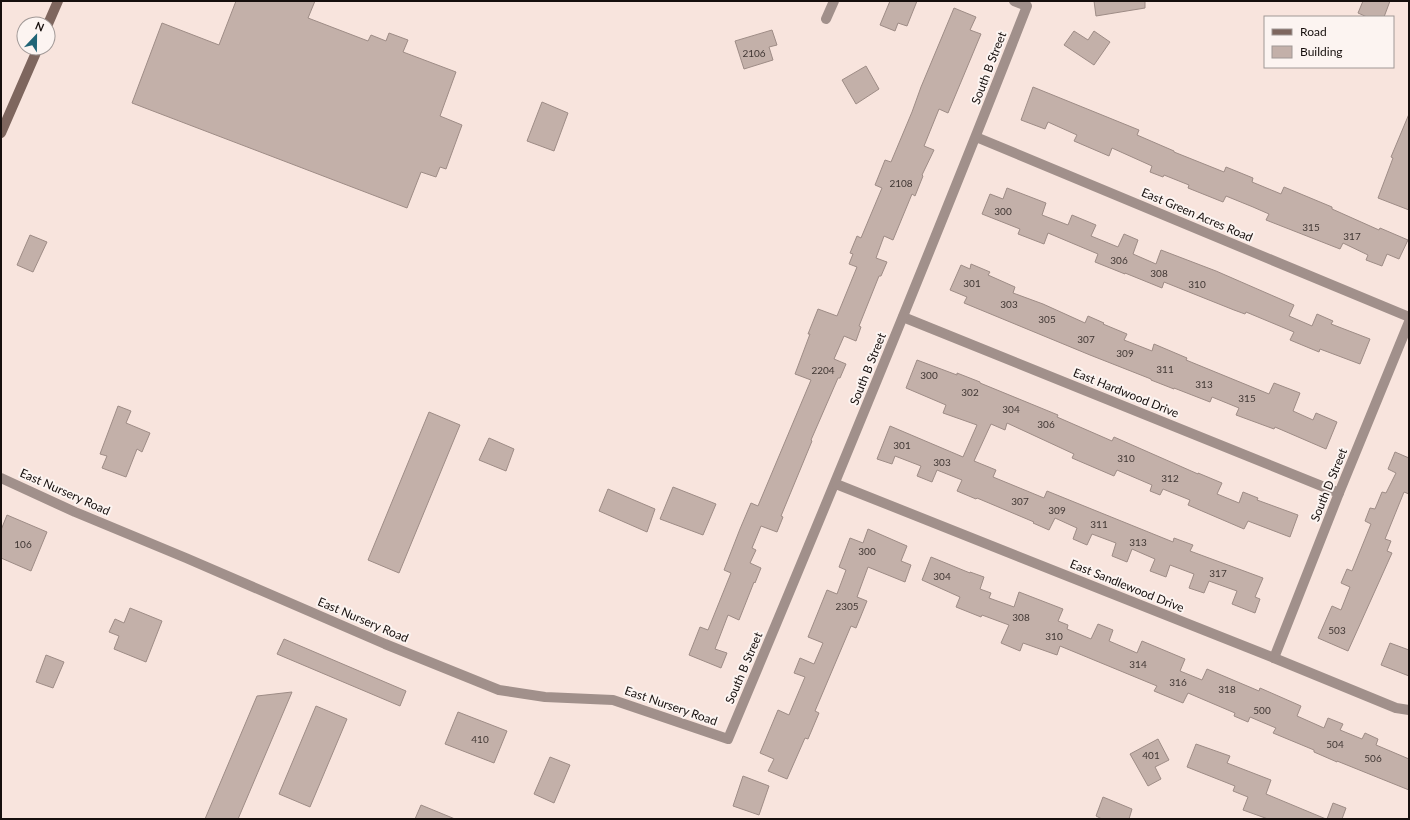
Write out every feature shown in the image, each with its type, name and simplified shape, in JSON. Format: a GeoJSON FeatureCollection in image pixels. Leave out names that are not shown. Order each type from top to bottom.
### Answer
{"type":"FeatureCollection","features":[{"type":"Feature","properties":{"kind":"main road"},"geometry":{"type":"LineString","coordinates":[[51,16],[58,1]]}},
{"type":"Feature","properties":{"kind":"main road"},"geometry":{"type":"LineString","coordinates":[[1,134],[35,56]]}},
{"type":"Feature","properties":{"kind":"street"},"geometry":{"type":"LineString","coordinates":[[826,19],[834,1]]}},
{"type":"Feature","properties":{"kind":"street","name":"South B Street"},"geometry":{"type":"LineString","coordinates":[[728,739],[836,484],[976,137],[1027,6],[1014,1]]}},
{"type":"Feature","properties":{"kind":"street","name":"East Green Acres Road"},"geometry":{"type":"LineString","coordinates":[[976,137],[1409,317]]}},
{"type":"Feature","properties":{"kind":"street","name":"East Hardwood Drive"},"geometry":{"type":"LineString","coordinates":[[903,317],[1339,493]]}},
{"type":"Feature","properties":{"kind":"street","name":"South D Street"},"geometry":{"type":"LineString","coordinates":[[1274,658],[1339,493],[1409,322]]}},
{"type":"Feature","properties":{"kind":"street","name":"East Nursery Road"},"geometry":{"type":"LineString","coordinates":[[1,478],[75,512],[194,561],[385,644],[499,690],[545,697],[613,700],[728,739]]}},
{"type":"Feature","properties":{"kind":"street","name":"East Sandlewood Drive"},"geometry":{"type":"LineString","coordinates":[[836,484],[1396,708],[1409,710]]}},
{"type":"Feature","properties":{"kind":"building"},"geometry":{"type":"Polygon","coordinates":[[[236,1],[315,1],[308,18],[368,41],[371,35],[386,41],[389,33],[408,40],[403,52],[456,72],[440,116],[462,125],[446,169],[440,167],[436,177],[421,172],[407,208],[132,103],[162,23],[219,45],[236,1]]]}},
{"type":"Feature","properties":{"kind":"building"},"geometry":{"type":"Polygon","coordinates":[[[890,1],[917,1],[907,26],[898,23],[895,31],[880,25],[890,1]]]}},
{"type":"Feature","properties":{"kind":"building"},"geometry":{"type":"Polygon","coordinates":[[[1094,1],[1145,1],[1145,8],[1096,16],[1094,1]]]}},
{"type":"Feature","properties":{"kind":"building"},"geometry":{"type":"Polygon","coordinates":[[[1363,1],[1390,1],[1384,16],[1365,16],[1358,13],[1363,1]]]}},
{"type":"Feature","properties":{"kind":"building"},"geometry":{"type":"Polygon","coordinates":[[[954,8],[976,17],[970,30],[981,34],[948,113],[939,109],[924,146],[934,150],[922,175],[923,176],[915,196],[912,194],[893,240],[884,236],[876,258],[887,262],[881,276],[879,276],[859,326],[861,327],[856,341],[844,336],[834,359],[846,364],[840,378],[838,378],[811,440],[812,441],[781,516],[783,517],[777,532],[761,526],[752,548],[756,550],[750,563],[761,568],[739,620],[728,615],[715,649],[727,653],[721,668],[689,655],[700,627],[708,630],[731,573],[724,570],[740,529],[751,503],[758,506],[811,380],[795,374],[818,309],[837,316],[857,267],[849,264],[853,254],[850,253],[857,236],[861,238],[882,188],[875,185],[885,160],[891,162],[954,8]]]}},
{"type":"Feature","properties":{"kind":"building"},"geometry":{"type":"Polygon","coordinates":[[[772,30],[777,45],[769,47],[773,60],[744,69],[735,41],[772,30]]]}},
{"type":"Feature","properties":{"kind":"building"},"geometry":{"type":"Polygon","coordinates":[[[1074,31],[1088,40],[1094,31],[1110,42],[1094,65],[1064,45],[1074,31]]]}},
{"type":"Feature","properties":{"kind":"building"},"geometry":{"type":"Polygon","coordinates":[[[866,66],[879,89],[856,104],[842,80],[866,66]]]}},
{"type":"Feature","properties":{"kind":"building"},"geometry":{"type":"Polygon","coordinates":[[[1033,87],[1139,130],[1137,135],[1174,152],[1224,172],[1226,167],[1253,178],[1252,182],[1281,194],[1284,187],[1332,207],[1332,209],[1379,230],[1380,228],[1408,240],[1399,259],[1387,254],[1382,266],[1366,260],[1368,255],[1343,243],[1340,249],[1266,220],[1269,214],[1226,196],[1223,202],[1188,188],[1189,185],[1164,175],[1163,177],[1150,172],[1152,166],[1112,148],[1109,156],[1074,141],[1077,135],[1048,122],[1045,129],[1021,120],[1033,87]]]}},
{"type":"Feature","properties":{"kind":"building"},"geometry":{"type":"Polygon","coordinates":[[[542,102],[568,113],[554,151],[527,141],[542,102]]]}},
{"type":"Feature","properties":{"kind":"building"},"geometry":{"type":"Polygon","coordinates":[[[1409,114],[1409,210],[1378,198],[1393,158],[1391,157],[1409,114]]]}},
{"type":"Feature","properties":{"kind":"building"},"geometry":{"type":"Polygon","coordinates":[[[1007,188],[1046,203],[1042,215],[1068,225],[1072,215],[1096,225],[1091,236],[1118,247],[1124,234],[1138,240],[1133,254],[1156,264],[1161,250],[1216,271],[1294,305],[1289,316],[1312,326],[1317,314],[1333,321],[1331,324],[1370,339],[1360,364],[1320,349],[1319,352],[1290,340],[1294,332],[1246,312],[1245,314],[1234,310],[1164,282],[1162,288],[1095,262],[1098,254],[1048,233],[1044,244],[1018,234],[1020,229],[982,214],[990,194],[1003,199],[1007,188]]]}},
{"type":"Feature","properties":{"kind":"building"},"geometry":{"type":"Polygon","coordinates":[[[30,235],[47,242],[33,272],[17,265],[30,235]]]}},
{"type":"Feature","properties":{"kind":"building"},"geometry":{"type":"Polygon","coordinates":[[[971,264],[990,272],[988,275],[1015,287],[1013,293],[1043,304],[1085,323],[1088,316],[1127,334],[1124,340],[1152,351],[1154,344],[1187,358],[1186,360],[1269,394],[1274,383],[1300,393],[1293,411],[1313,420],[1316,413],[1337,422],[1326,449],[1275,427],[1274,429],[1236,415],[1239,408],[1212,397],[1210,402],[1174,389],[964,303],[967,297],[950,290],[961,265],[970,269],[971,264]]]}},
{"type":"Feature","properties":{"kind":"building"},"geometry":{"type":"Polygon","coordinates":[[[917,360],[980,382],[1058,415],[1057,417],[1112,441],[1114,437],[1222,483],[1217,494],[1239,503],[1243,492],[1258,498],[1257,500],[1298,515],[1290,537],[1248,521],[1244,529],[1188,505],[1190,500],[1163,489],[1160,495],[1150,491],[1152,485],[1117,470],[1114,476],[1072,458],[1074,454],[1007,423],[1005,430],[991,424],[974,461],[996,470],[993,477],[1044,498],[1047,491],[1173,542],[1174,538],[1193,545],[1190,551],[1263,578],[1255,597],[1260,599],[1255,613],[1232,604],[1237,591],[1209,581],[1204,593],[1189,588],[1194,574],[1170,565],[1166,577],[1150,571],[1155,559],[1132,549],[1127,562],[1112,556],[1116,543],[1092,534],[1087,545],[1073,539],[1077,528],[1055,518],[1049,530],[1033,523],[1034,522],[957,491],[962,480],[937,470],[932,482],[917,476],[921,466],[895,456],[892,464],[877,459],[890,426],[963,457],[977,425],[943,413],[946,405],[906,388],[917,360]]]}},
{"type":"Feature","properties":{"kind":"building"},"geometry":{"type":"Polygon","coordinates":[[[118,406],[131,411],[126,423],[150,433],[142,452],[137,449],[126,477],[102,468],[107,456],[100,454],[118,406]]]}},
{"type":"Feature","properties":{"kind":"building"},"geometry":{"type":"Polygon","coordinates":[[[429,412],[460,425],[399,573],[368,560],[429,412]]]}},
{"type":"Feature","properties":{"kind":"building"},"geometry":{"type":"Polygon","coordinates":[[[489,438],[514,449],[506,471],[479,460],[489,438]]]}},
{"type":"Feature","properties":{"kind":"building"},"geometry":{"type":"Polygon","coordinates":[[[1395,452],[1409,458],[1409,494],[1404,492],[1385,539],[1391,541],[1387,551],[1392,553],[1348,651],[1318,638],[1332,606],[1341,610],[1350,587],[1341,583],[1347,569],[1352,571],[1371,524],[1365,521],[1370,508],[1375,509],[1382,492],[1386,493],[1396,473],[1388,469],[1395,452]]]}},
{"type":"Feature","properties":{"kind":"building"},"geometry":{"type":"Polygon","coordinates":[[[673,487],[716,504],[703,535],[660,519],[673,487]]]}},
{"type":"Feature","properties":{"kind":"building"},"geometry":{"type":"Polygon","coordinates":[[[608,489],[655,509],[647,532],[599,511],[608,489]]]}},
{"type":"Feature","properties":{"kind":"building"},"geometry":{"type":"Polygon","coordinates":[[[7,515],[47,532],[31,571],[1,558],[1,530],[7,515]]]}},
{"type":"Feature","properties":{"kind":"building"},"geometry":{"type":"Polygon","coordinates":[[[868,529],[907,546],[901,561],[911,565],[905,582],[868,567],[857,597],[867,601],[856,628],[851,626],[815,711],[819,713],[808,739],[805,738],[787,779],[768,771],[774,759],[760,753],[778,710],[789,715],[805,677],[794,673],[800,658],[814,664],[823,643],[808,637],[827,590],[837,594],[846,570],[839,567],[850,538],[863,543],[868,529]]]}},
{"type":"Feature","properties":{"kind":"building"},"geometry":{"type":"Polygon","coordinates":[[[931,557],[970,573],[984,577],[980,589],[991,593],[989,598],[1014,607],[1019,592],[1063,609],[1058,621],[1068,625],[1067,629],[1091,639],[1098,624],[1113,630],[1109,641],[1137,653],[1142,641],[1185,659],[1180,671],[1202,680],[1207,669],[1259,691],[1260,688],[1301,706],[1297,716],[1324,728],[1328,718],[1343,724],[1340,730],[1362,739],[1365,733],[1378,739],[1376,745],[1409,759],[1409,790],[1314,752],[1314,750],[1273,733],[1276,728],[1250,717],[1248,722],[1234,716],[1235,713],[1188,693],[1183,703],[1154,691],[1157,686],[1060,646],[1057,655],[1023,643],[1020,651],[1001,643],[1009,625],[982,615],[981,617],[956,607],[960,597],[922,580],[931,557]]]}},
{"type":"Feature","properties":{"kind":"building"},"geometry":{"type":"Polygon","coordinates":[[[130,608],[162,621],[146,662],[114,649],[119,636],[109,632],[115,619],[124,623],[130,608]]]}},
{"type":"Feature","properties":{"kind":"building"},"geometry":{"type":"Polygon","coordinates":[[[284,639],[406,691],[400,706],[277,654],[284,639]]]}},
{"type":"Feature","properties":{"kind":"building"},"geometry":{"type":"Polygon","coordinates":[[[1390,643],[1409,650],[1409,676],[1381,665],[1390,643]]]}},
{"type":"Feature","properties":{"kind":"building"},"geometry":{"type":"Polygon","coordinates":[[[46,655],[64,662],[53,688],[36,682],[46,655]]]}},
{"type":"Feature","properties":{"kind":"building"},"geometry":{"type":"Polygon","coordinates":[[[292,692],[238,819],[205,819],[257,696],[292,692]]]}},
{"type":"Feature","properties":{"kind":"building"},"geometry":{"type":"Polygon","coordinates":[[[316,706],[347,719],[310,807],[279,794],[316,706]]]}},
{"type":"Feature","properties":{"kind":"building"},"geometry":{"type":"Polygon","coordinates":[[[458,712],[507,731],[494,763],[445,744],[458,712]]]}},
{"type":"Feature","properties":{"kind":"building"},"geometry":{"type":"Polygon","coordinates":[[[1158,739],[1169,760],[1155,767],[1161,779],[1148,786],[1130,754],[1158,739]]]}},
{"type":"Feature","properties":{"kind":"building"},"geometry":{"type":"Polygon","coordinates":[[[1196,744],[1230,756],[1227,763],[1271,780],[1266,794],[1326,819],[1268,819],[1243,810],[1248,797],[1233,791],[1235,786],[1187,767],[1196,744]]]}},
{"type":"Feature","properties":{"kind":"building"},"geometry":{"type":"Polygon","coordinates":[[[550,757],[570,765],[554,803],[534,794],[550,757]]]}},
{"type":"Feature","properties":{"kind":"building"},"geometry":{"type":"Polygon","coordinates":[[[743,776],[769,786],[759,815],[733,806],[743,776]]]}},
{"type":"Feature","properties":{"kind":"building"},"geometry":{"type":"Polygon","coordinates":[[[1103,797],[1132,809],[1129,819],[1102,819],[1096,816],[1103,797]]]}},
{"type":"Feature","properties":{"kind":"building"},"geometry":{"type":"Polygon","coordinates":[[[1333,803],[1346,808],[1342,819],[1327,819],[1333,803]]]}},
{"type":"Feature","properties":{"kind":"building"},"geometry":{"type":"Polygon","coordinates":[[[421,805],[455,819],[415,819],[421,805]]]}}]}
